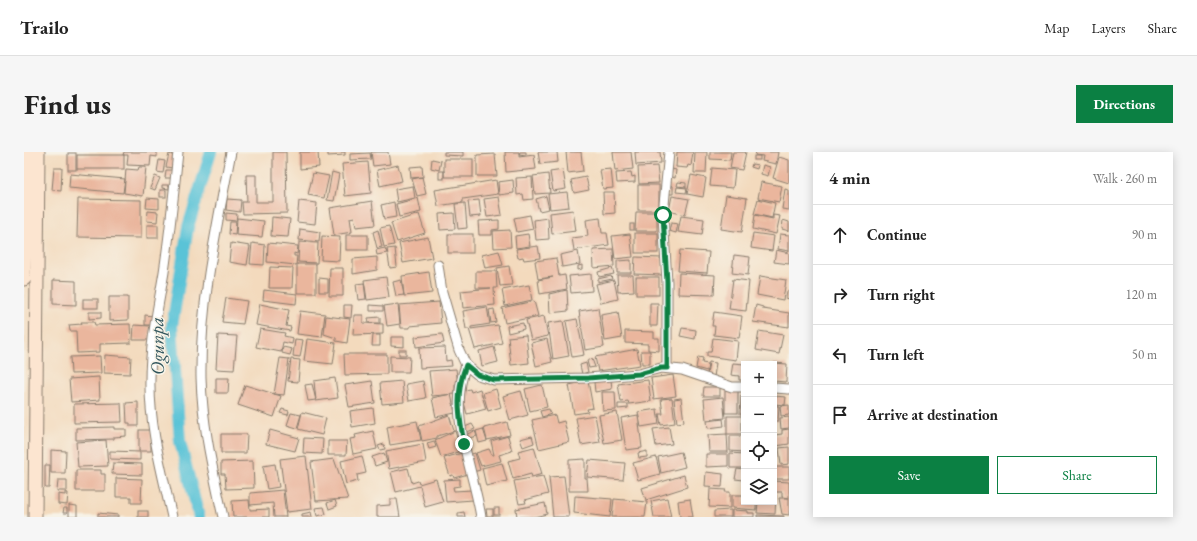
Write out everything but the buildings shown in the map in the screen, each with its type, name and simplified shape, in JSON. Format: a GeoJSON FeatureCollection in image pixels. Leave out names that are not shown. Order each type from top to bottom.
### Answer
{"type":"FeatureCollection","features":[{"type":"Feature","properties":{"kind":"main road"},"geometry":{"type":"LineString","coordinates":[[24,279],[27,152]]}},
{"type":"Feature","properties":{"kind":"main road"},"geometry":{"type":"LineString","coordinates":[[35,517],[38,152]]}},
{"type":"Feature","properties":{"kind":"street"},"geometry":{"type":"LineString","coordinates":[[172,517],[160,467],[152,420],[150,381],[152,342],[164,272],[178,152]]}},
{"type":"Feature","properties":{"kind":"street"},"geometry":{"type":"LineString","coordinates":[[224,517],[211,460],[203,409],[201,376],[203,328],[214,245],[231,152]]}},
{"type":"Feature","properties":{"kind":"street"},"geometry":{"type":"LineString","coordinates":[[667,368],[667,282],[663,215],[669,152]]}},
{"type":"Feature","properties":{"kind":"street"},"geometry":{"type":"LineString","coordinates":[[438,265],[442,292],[459,350],[466,365],[478,375],[494,380],[588,378],[639,374],[661,368],[667,368],[682,370],[732,387],[741,387]]}},
{"type":"Feature","properties":{"kind":"street"},"geometry":{"type":"LineString","coordinates":[[466,365],[458,396],[459,418],[481,517]]}},
{"type":"Feature","properties":{"kind":"street"},"geometry":{"type":"LineString","coordinates":[[777,388],[789,389]]}},
{"type":"Feature","properties":{"kind":"waterway","name":"Ogunpa"},"geometry":{"type":"LineString","coordinates":[[199,517],[180,442],[172,326],[188,227],[211,152]]}},
{"type":"Feature","properties":{"kind":"route"},"geometry":{"type":"LineString","coordinates":[[464,444],[459,418],[458,396],[466,365],[478,375],[494,380],[588,378],[639,374],[661,368],[667,368],[667,282],[663,215]]}}]}
